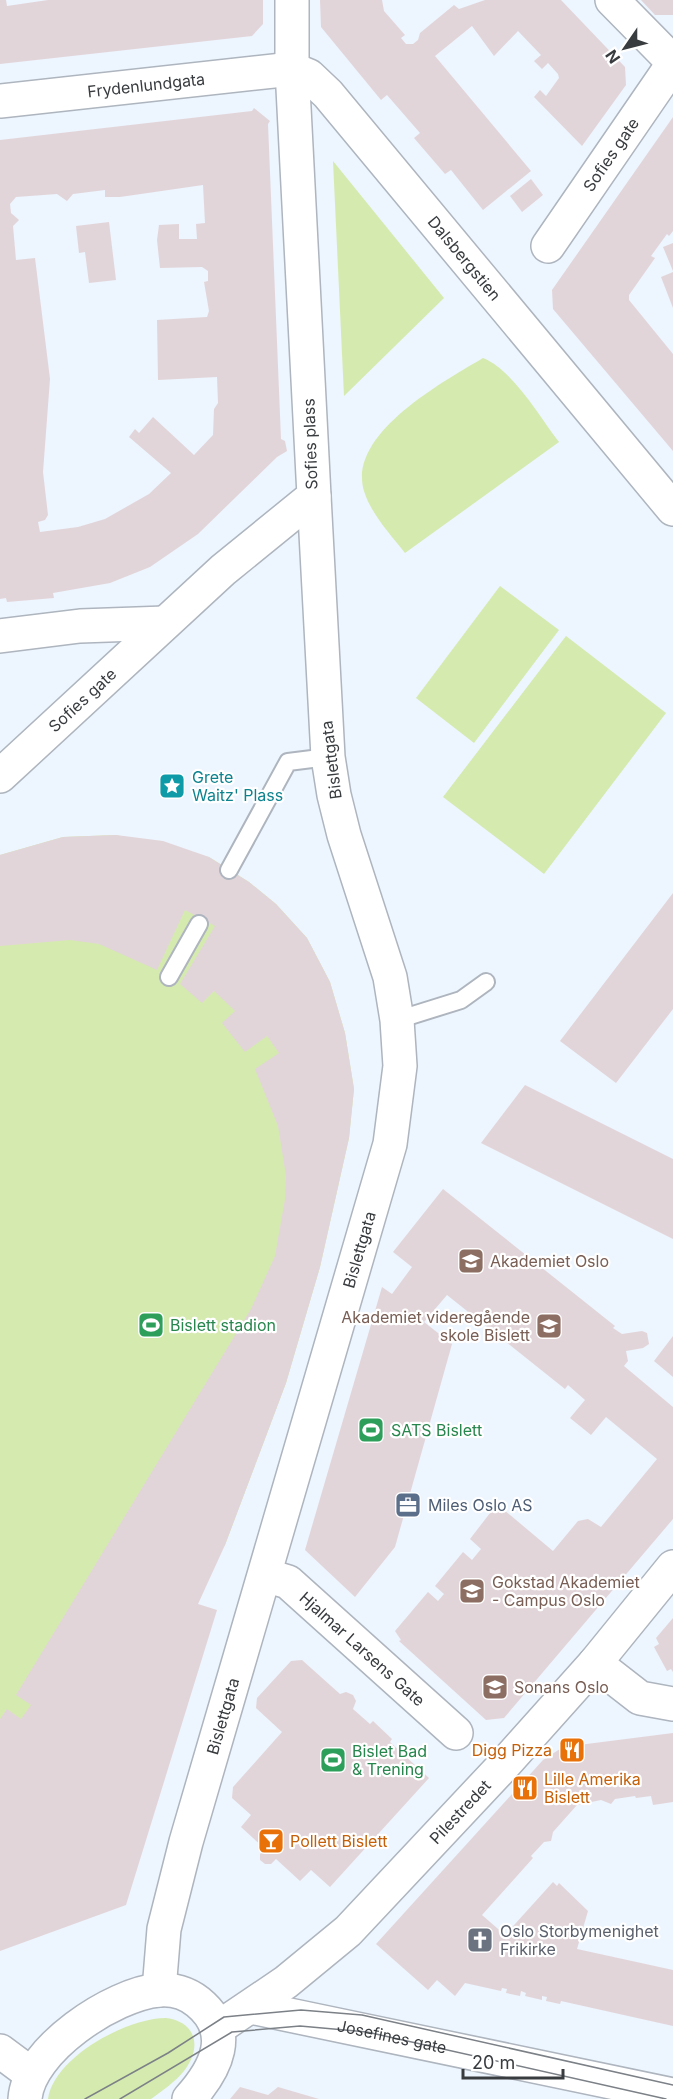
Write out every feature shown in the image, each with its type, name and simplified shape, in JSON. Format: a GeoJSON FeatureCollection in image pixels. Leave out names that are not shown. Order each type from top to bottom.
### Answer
{"type":"FeatureCollection","features":[{"type":"Feature","properties":{"kind":"street"},"geometry":{"type":"LineString","coordinates":[[292,0],[292,69]]}},
{"type":"Feature","properties":{"kind":"street"},"geometry":{"type":"LineString","coordinates":[[612,0],[673,63]]}},
{"type":"Feature","properties":{"kind":"street","name":"Sofies gate"},"geometry":{"type":"LineString","coordinates":[[548,246],[673,63]]}},
{"type":"Feature","properties":{"kind":"street","name":"Frydenlundgata"},"geometry":{"type":"LineString","coordinates":[[0,101],[292,69]]}},
{"type":"Feature","properties":{"kind":"street","name":"Sofies plass"},"geometry":{"type":"LineString","coordinates":[[165,623],[223,570],[314,496],[292,69]]}},
{"type":"Feature","properties":{"kind":"street","name":"Dalsbergstien"},"geometry":{"type":"LineString","coordinates":[[292,69],[309,76],[328,94],[673,509]]}},
{"type":"Feature","properties":{"kind":"street","name":"Bislettgata"},"geometry":{"type":"LineString","coordinates":[[159,1990],[159,1960],[164,1929],[180,1864],[390,1144],[400,1066],[397,1020],[390,977],[344,835],[328,757],[314,496]]}},
{"type":"Feature","properties":{"kind":"street"},"geometry":{"type":"LineString","coordinates":[[0,636],[80,626],[165,623]]}},
{"type":"Feature","properties":{"kind":"street","name":"Sofies gate"},"geometry":{"type":"LineString","coordinates":[[0,776],[165,623]]}},
{"type":"Feature","properties":{"kind":"street","name":"Pilestredet"},"geometry":{"type":"LineString","coordinates":[[218,2028],[251,2007],[314,1960],[348,1931],[595,1663],[673,1567]]}},
{"type":"Feature","properties":{"kind":"street","name":"Hjalmar Larsens Gate"},"geometry":{"type":"LineString","coordinates":[[265,1575],[288,1582],[456,1732]]}},
{"type":"Feature","properties":{"kind":"street"},"geometry":{"type":"LineString","coordinates":[[595,1663],[640,1698],[673,1704]]}},
{"type":"Feature","properties":{"kind":"street"},"geometry":{"type":"LineString","coordinates":[[0,2051],[28,2087],[56,2043],[86,2022],[134,1995],[159,1990],[176,1991],[194,1999],[209,2011],[218,2028],[218,2047],[214,2064],[189,2099]]}},
{"type":"Feature","properties":{"kind":"street","name":"Josefines gate"},"geometry":{"type":"LineString","coordinates":[[251,2007],[673,2095]]}},
{"type":"Feature","properties":{"kind":"lane"},"geometry":{"type":"LineString","coordinates":[[229,870],[288,762],[328,757]]}},
{"type":"Feature","properties":{"kind":"lane"},"geometry":{"type":"LineString","coordinates":[[169,977],[199,924]]}},
{"type":"Feature","properties":{"kind":"lane"},"geometry":{"type":"LineString","coordinates":[[397,1020],[460,1000],[486,982]]}},
{"type":"Feature","properties":{"kind":"green space"},"geometry":{"type":"Polygon","coordinates":[[[333,161],[444,298],[344,396],[333,161]]]}},
{"type":"Feature","properties":{"kind":"green space"},"geometry":{"type":"Polygon","coordinates":[[[483,358],[494,364],[515,383],[559,442],[405,553],[376,516],[367,500],[363,470],[370,450],[384,430],[402,412],[445,381],[483,358]]]}},
{"type":"Feature","properties":{"kind":"green space"},"geometry":{"type":"Polygon","coordinates":[[[500,586],[559,630],[474,743],[416,698],[500,586]]]}},
{"type":"Feature","properties":{"kind":"green space"},"geometry":{"type":"Polygon","coordinates":[[[566,636],[666,713],[544,874],[443,797],[566,636]]]}},
{"type":"Feature","properties":{"kind":"green space","name":"Bislett stadion"},"geometry":{"type":"Polygon","coordinates":[[[116,835],[209,857],[249,882],[276,904],[307,938],[330,982],[345,1033],[354,1089],[349,1138],[320,1267],[286,1383],[225,1545],[0,1836],[0,855],[63,837],[116,835]]]}},
{"type":"Feature","properties":{"kind":"green space"},"geometry":{"type":"Polygon","coordinates":[[[166,2018],[176,2020],[190,2030],[194,2045],[193,2054],[184,2071],[151,2099],[48,2099],[53,2083],[63,2069],[95,2043],[132,2025],[166,2018]]]}},
{"type":"Feature","properties":{"kind":"building"},"geometry":{"type":"Polygon","coordinates":[[[0,0],[6,0],[7,6],[48,0],[263,0],[263,24],[252,36],[0,64],[0,0]]]}},
{"type":"Feature","properties":{"kind":"building"},"geometry":{"type":"Polygon","coordinates":[[[320,0],[382,0],[384,11],[405,35],[401,38],[406,44],[413,44],[418,40],[420,33],[454,5],[459,9],[485,0],[561,0],[625,67],[626,85],[582,146],[534,97],[540,90],[546,96],[559,78],[548,63],[542,69],[534,61],[541,55],[518,31],[494,56],[472,26],[435,56],[531,171],[483,210],[451,170],[445,174],[414,138],[420,133],[387,95],[381,100],[321,27],[320,0]]]}},
{"type":"Feature","properties":{"kind":"building"},"geometry":{"type":"Polygon","coordinates":[[[641,0],[673,0],[673,15],[655,15],[641,0]]]}},
{"type":"Feature","properties":{"kind":"building"},"geometry":{"type":"Polygon","coordinates":[[[254,108],[270,121],[268,124],[281,439],[285,441],[287,451],[277,457],[198,534],[150,567],[110,583],[53,593],[54,598],[7,602],[6,598],[0,599],[0,140],[252,111],[254,108]],[[203,185],[120,197],[105,197],[105,190],[73,194],[67,201],[57,194],[16,197],[10,204],[11,213],[19,220],[13,226],[16,260],[35,258],[50,379],[43,472],[48,515],[45,520],[38,522],[40,532],[78,527],[105,519],[149,494],[171,473],[129,437],[135,429],[139,433],[153,417],[194,455],[213,435],[214,409],[218,403],[217,377],[158,380],[157,320],[207,317],[209,311],[204,282],[208,281],[208,271],[202,267],[160,268],[157,240],[159,225],[179,224],[179,239],[197,239],[196,224],[205,223],[203,185]]]}},
{"type":"Feature","properties":{"kind":"building"},"geometry":{"type":"Polygon","coordinates":[[[673,117],[673,231],[669,236],[667,234],[651,256],[655,258],[629,295],[629,300],[673,354],[673,451],[553,309],[552,290],[673,117]]]}},
{"type":"Feature","properties":{"kind":"building"},"geometry":{"type":"Polygon","coordinates":[[[531,179],[543,195],[522,212],[510,196],[531,179]]]}},
{"type":"Feature","properties":{"kind":"building"},"geometry":{"type":"Polygon","coordinates":[[[109,222],[116,280],[89,283],[85,252],[79,253],[76,226],[109,222]]]}},
{"type":"Feature","properties":{"kind":"building"},"geometry":{"type":"Polygon","coordinates":[[[673,243],[673,271],[663,247],[673,243]]]}},
{"type":"Feature","properties":{"kind":"building"},"geometry":{"type":"Polygon","coordinates":[[[673,272],[673,308],[661,277],[673,272]]]}},
{"type":"Feature","properties":{"kind":"building"},"geometry":{"type":"Polygon","coordinates":[[[116,835],[163,841],[209,857],[249,882],[276,904],[307,938],[330,982],[345,1033],[354,1089],[349,1138],[320,1267],[286,1383],[225,1545],[198,1604],[217,1610],[126,1905],[0,1951],[0,1719],[7,1709],[21,1719],[31,1705],[16,1695],[251,1309],[275,1256],[285,1199],[286,1176],[278,1126],[255,1069],[279,1053],[267,1036],[245,1052],[222,1023],[235,1011],[214,991],[202,1003],[180,984],[215,926],[185,910],[157,970],[99,944],[70,940],[0,946],[0,855],[63,837],[116,835]]]}},
{"type":"Feature","properties":{"kind":"building"},"geometry":{"type":"Polygon","coordinates":[[[673,893],[673,1009],[616,1083],[560,1041],[673,893]]]}},
{"type":"Feature","properties":{"kind":"building"},"geometry":{"type":"Polygon","coordinates":[[[525,1085],[673,1159],[673,1239],[481,1143],[525,1085]]]}},
{"type":"Feature","properties":{"kind":"building"},"geometry":{"type":"Polygon","coordinates":[[[443,1189],[615,1326],[613,1328],[622,1334],[642,1331],[647,1333],[649,1344],[643,1348],[626,1351],[628,1361],[624,1366],[673,1407],[673,1519],[504,1718],[486,1720],[399,1641],[401,1640],[395,1631],[428,1592],[438,1601],[444,1594],[435,1586],[463,1552],[472,1560],[481,1549],[470,1539],[497,1504],[553,1551],[578,1521],[588,1519],[601,1527],[657,1459],[606,1417],[591,1435],[570,1418],[585,1400],[568,1385],[565,1389],[447,1295],[424,1322],[452,1344],[395,1547],[355,1597],[305,1550],[382,1287],[392,1294],[412,1267],[393,1252],[443,1189]]]}},
{"type":"Feature","properties":{"kind":"building"},"geometry":{"type":"Polygon","coordinates":[[[673,1336],[673,1377],[654,1361],[673,1336]]]}},
{"type":"Feature","properties":{"kind":"building"},"geometry":{"type":"Polygon","coordinates":[[[673,1618],[673,1672],[671,1669],[667,1671],[654,1647],[659,1644],[656,1638],[673,1618]]]}},
{"type":"Feature","properties":{"kind":"building","name":"Bislet Bad & Trening"},"geometry":{"type":"Polygon","coordinates":[[[302,1660],[340,1694],[346,1692],[353,1695],[356,1701],[353,1709],[370,1724],[373,1721],[392,1739],[390,1742],[429,1778],[330,1887],[311,1870],[300,1881],[276,1859],[271,1864],[265,1864],[260,1860],[260,1854],[265,1849],[241,1827],[251,1815],[232,1798],[233,1787],[282,1732],[256,1708],[257,1698],[291,1661],[302,1660]]]}},
{"type":"Feature","properties":{"kind":"building"},"geometry":{"type":"Polygon","coordinates":[[[673,1733],[673,1802],[653,1805],[651,1796],[636,1798],[635,1796],[615,1799],[611,1804],[601,1800],[577,1805],[553,1832],[551,1841],[544,1842],[531,1856],[533,1858],[482,1915],[505,1935],[553,1882],[557,1886],[559,1883],[588,1911],[577,1949],[673,1970],[673,2026],[561,2001],[560,2004],[546,2001],[547,1997],[542,1996],[542,2000],[525,1996],[526,1993],[521,1991],[520,1996],[506,1993],[507,1989],[502,1988],[501,1991],[465,1983],[455,1996],[437,1980],[428,1990],[376,1944],[543,1760],[563,1747],[673,1733]]]}},
{"type":"Feature","properties":{"kind":"building"},"geometry":{"type":"Polygon","coordinates":[[[240,2087],[268,2095],[278,2087],[319,2099],[230,2099],[240,2087]]]}},
{"type":"Feature","properties":{"kind":"tram line"},"geometry":{"type":"LineString","coordinates":[[85,2099],[168,2053],[224,2017],[301,2010],[362,2015],[673,2085]]}},
{"type":"Feature","properties":{"kind":"tram line"},"geometry":{"type":"LineString","coordinates":[[120,2099],[232,2032],[300,2026],[367,2032],[666,2099]]}},
{"type":"Feature","properties":{"kind":"place","name":"Grete Waitz' Plass"},"geometry":{"type":"Point","coordinates":[172,786]}},
{"type":"Feature","properties":{"kind":"place","name":"Akademiet Oslo"},"geometry":{"type":"Point","coordinates":[471,1261]}},
{"type":"Feature","properties":{"kind":"place","name":"Bislett stadion"},"geometry":{"type":"Point","coordinates":[151,1325]}},
{"type":"Feature","properties":{"kind":"place","name":"Akademiet videregående skole Bislett"},"geometry":{"type":"Point","coordinates":[549,1326]}},
{"type":"Feature","properties":{"kind":"place","name":"SATS Bislett"},"geometry":{"type":"Point","coordinates":[371,1430]}},
{"type":"Feature","properties":{"kind":"place","name":"Miles Oslo AS"},"geometry":{"type":"Point","coordinates":[408,1505]}},
{"type":"Feature","properties":{"kind":"place","name":"Gokstad Akademiet - Campus Oslo"},"geometry":{"type":"Point","coordinates":[472,1591]}},
{"type":"Feature","properties":{"kind":"place","name":"Sonans Oslo"},"geometry":{"type":"Point","coordinates":[495,1687]}},
{"type":"Feature","properties":{"kind":"place","name":"Digg Pizza"},"geometry":{"type":"Point","coordinates":[572,1750]}},
{"type":"Feature","properties":{"kind":"place","name":"Bislet Bad & Trening"},"geometry":{"type":"Point","coordinates":[333,1760]}},
{"type":"Feature","properties":{"kind":"place","name":"Lille Amerika Bislett"},"geometry":{"type":"Point","coordinates":[525,1788]}},
{"type":"Feature","properties":{"kind":"place","name":"Pollett Bislett"},"geometry":{"type":"Point","coordinates":[271,1841]}},
{"type":"Feature","properties":{"kind":"place","name":"Oslo Storbymenighet Frikirke"},"geometry":{"type":"Point","coordinates":[480,1940]}}]}
